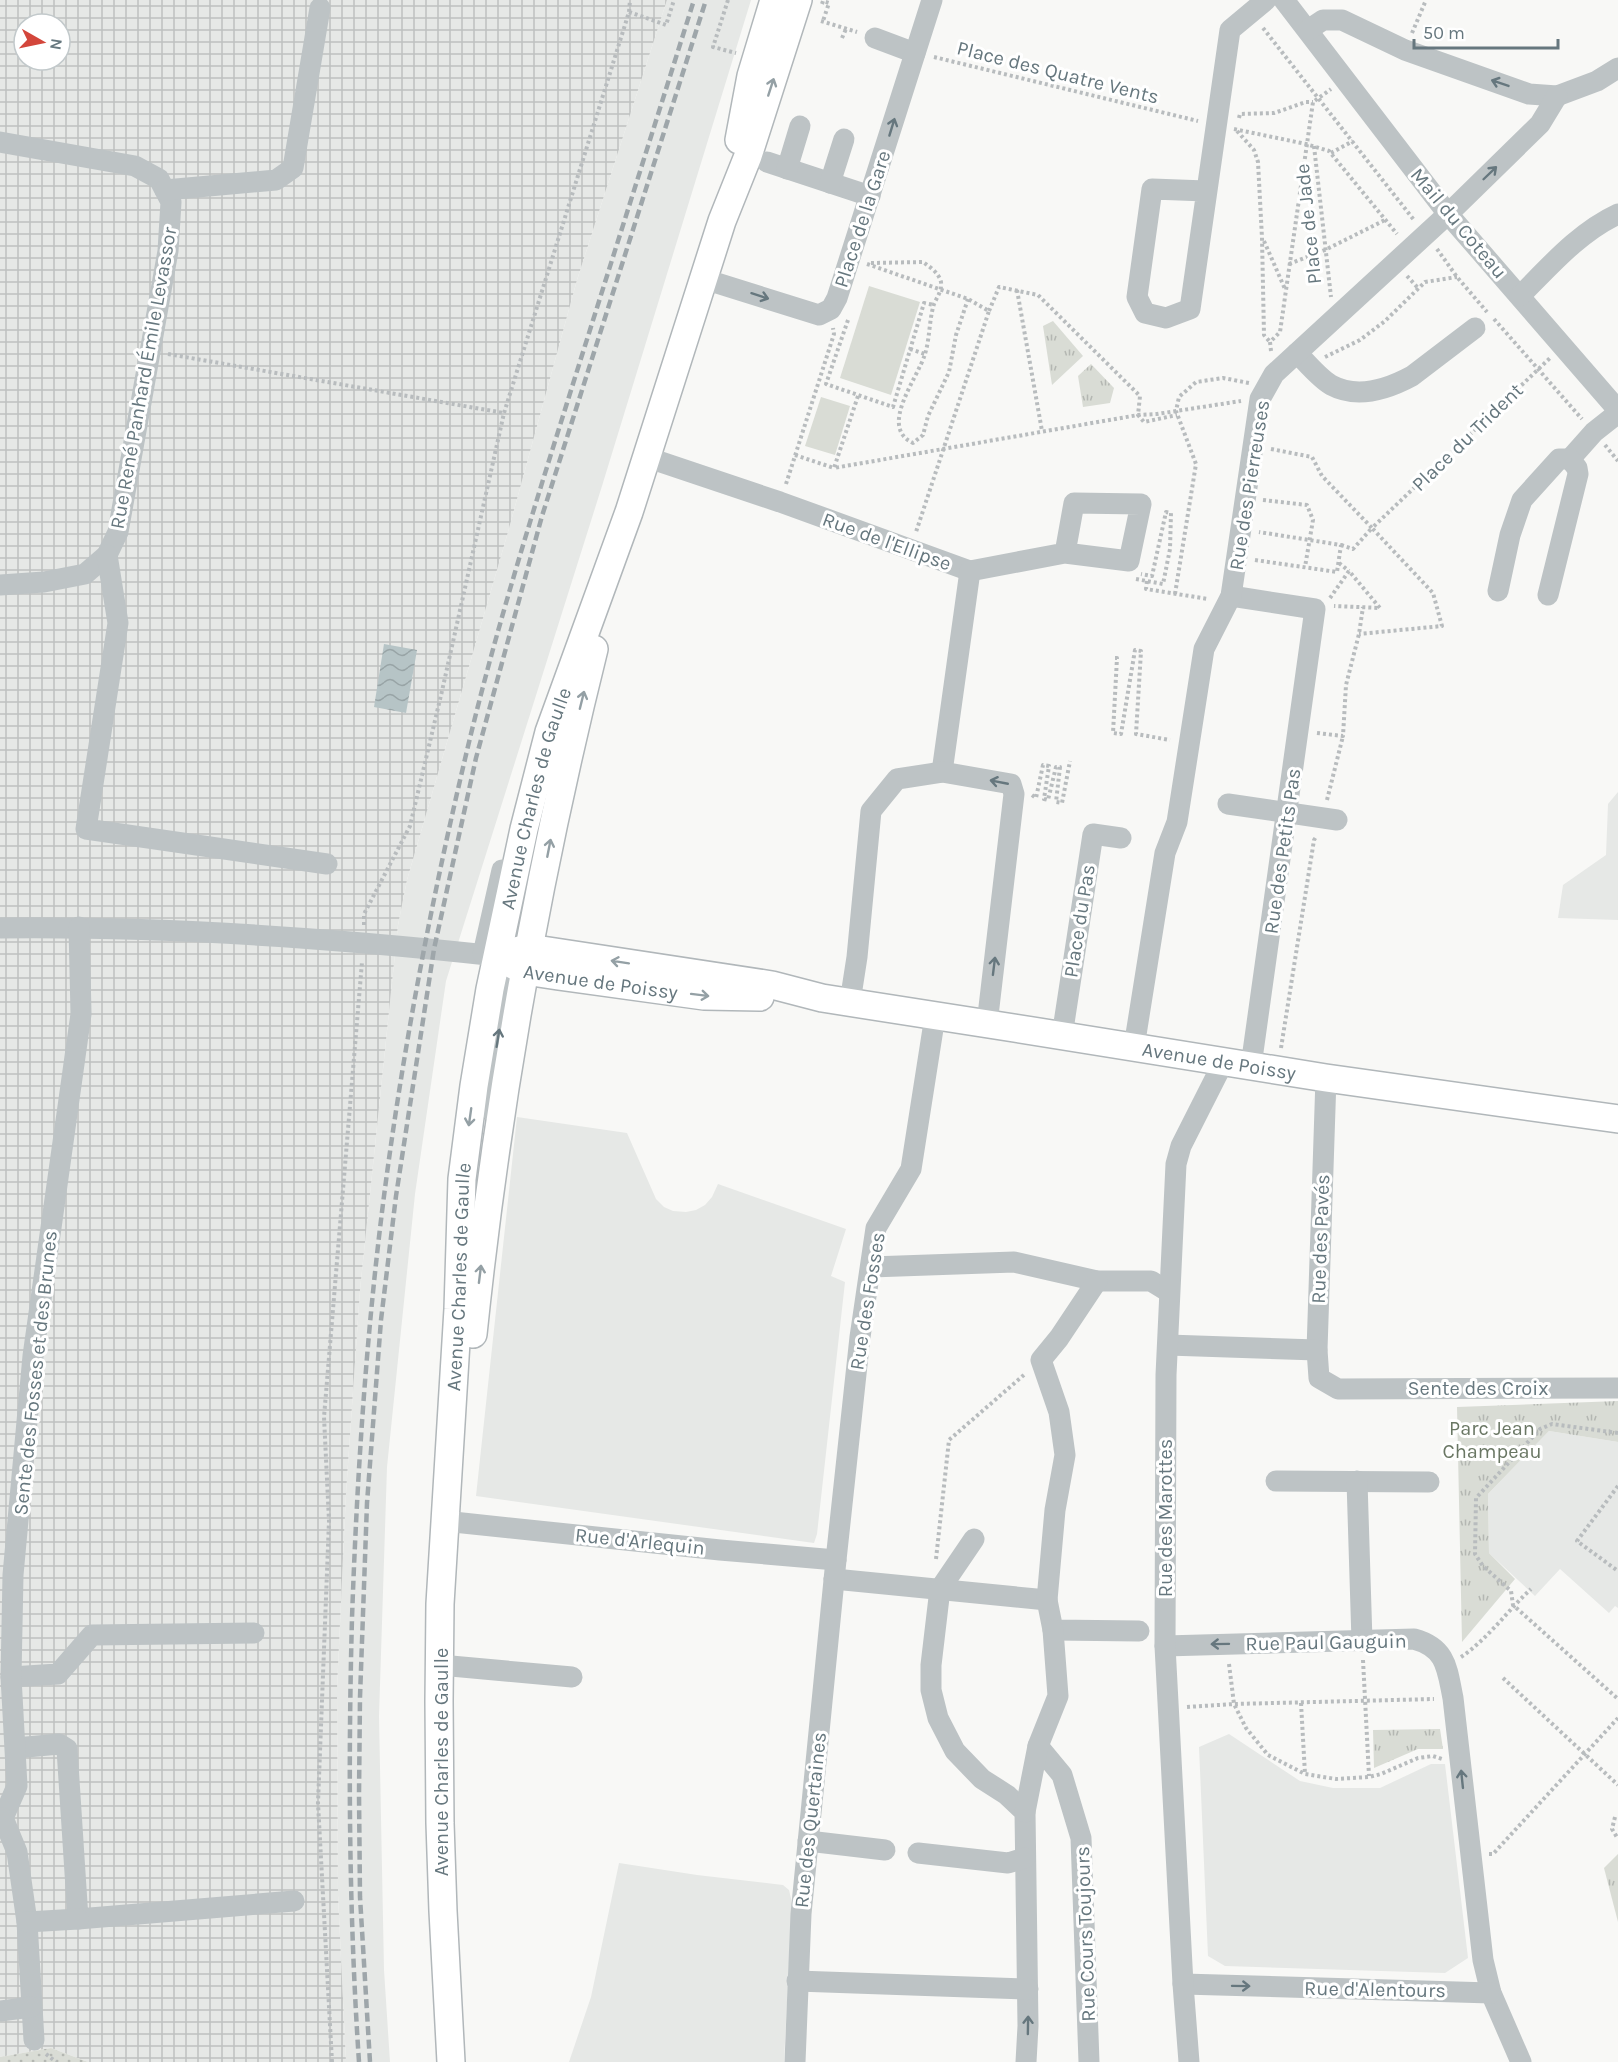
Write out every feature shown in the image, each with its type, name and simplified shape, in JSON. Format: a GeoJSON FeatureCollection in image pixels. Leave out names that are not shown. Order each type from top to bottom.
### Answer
{"type":"FeatureCollection","features":[{"type":"Feature","properties":{"kind":"main road","name":"Avenue Charles de Gaulle"},"geometry":{"type":"LineString","coordinates":[[452,2062],[443,1911],[439,1763],[440,1604],[494,1158],[515,1036],[510,958],[538,905],[567,757],[629,512],[722,221],[734,171],[748,87],[774,0]]}},
{"type":"Feature","properties":{"kind":"main road","name":"Avenue Charles de Gaulle"},"geometry":{"type":"LineString","coordinates":[[722,221],[809,5]]}},
{"type":"Feature","properties":{"kind":"main road","name":"Avenue Charles de Gaulle"},"geometry":{"type":"LineString","coordinates":[[471,2062],[462,2025],[452,1841],[450,1521],[462,1179],[474,1086],[510,958],[524,829],[560,698],[629,512]]}},
{"type":"Feature","properties":{"kind":"main road"},"geometry":{"type":"LineString","coordinates":[[538,905],[556,935],[587,957]]}},
{"type":"Feature","properties":{"kind":"main road","name":"Avenue de Poissy"},"geometry":{"type":"LineString","coordinates":[[510,958],[587,957],[772,985],[822,998],[1326,1078],[1618,1119]]}},
{"type":"Feature","properties":{"kind":"main road","name":"Avenue de Poissy"},"geometry":{"type":"LineString","coordinates":[[510,958],[558,976],[710,996],[822,998]]}},
{"type":"Feature","properties":{"kind":"main road"},"geometry":{"type":"LineString","coordinates":[[515,1036],[538,998],[558,976]]}},
{"type":"Feature","properties":{"kind":"street","name":"Place de la Gare"},"geometry":{"type":"LineString","coordinates":[[704,279],[819,315],[831,309],[859,260],[870,196],[932,0]]}},
{"type":"Feature","properties":{"kind":"street"},"geometry":{"type":"LineString","coordinates":[[1206,191],[1152,189],[1137,297],[1145,313],[1166,318],[1190,309],[1230,30],[1266,0]]}},
{"type":"Feature","properties":{"kind":"street","name":"Mail du Coteau"},"geometry":{"type":"LineString","coordinates":[[1284,0],[1448,214],[1618,411]]}},
{"type":"Feature","properties":{"kind":"street"},"geometry":{"type":"LineString","coordinates":[[0,142],[135,166],[159,179],[165,190],[276,180],[294,168],[320,8]]}},
{"type":"Feature","properties":{"kind":"street"},"geometry":{"type":"LineString","coordinates":[[1308,30],[1323,20],[1342,20],[1405,50],[1529,93],[1557,96],[1597,81],[1618,68]]}},
{"type":"Feature","properties":{"kind":"street"},"geometry":{"type":"LineString","coordinates":[[875,38],[915,52]]}},
{"type":"Feature","properties":{"kind":"street","name":"Rue des Pierreuses"},"geometry":{"type":"LineString","coordinates":[[1134,1047],[1165,853],[1177,822],[1204,649],[1230,599],[1263,392],[1274,374],[1308,352],[1540,124],[1557,96]]}},
{"type":"Feature","properties":{"kind":"street"},"geometry":{"type":"LineString","coordinates":[[787,169],[800,126]]}},
{"type":"Feature","properties":{"kind":"street"},"geometry":{"type":"LineString","coordinates":[[830,183],[844,139]]}},
{"type":"Feature","properties":{"kind":"street"},"geometry":{"type":"LineString","coordinates":[[767,162],[870,196]]}},
{"type":"Feature","properties":{"kind":"street","name":"Rue René Panhard Émile Levassor"},"geometry":{"type":"LineString","coordinates":[[0,585],[44,582],[85,574],[107,555],[118,532],[168,251],[171,202],[165,190]]}},
{"type":"Feature","properties":{"kind":"street"},"geometry":{"type":"LineString","coordinates":[[1520,296],[1562,254],[1607,219],[1618,214]]}},
{"type":"Feature","properties":{"kind":"street"},"geometry":{"type":"LineString","coordinates":[[1308,352],[1329,384],[1349,393],[1368,392],[1402,382],[1475,328]]}},
{"type":"Feature","properties":{"kind":"street"},"geometry":{"type":"LineString","coordinates":[[1498,591],[1510,535],[1522,500],[1559,459],[1570,459],[1594,432],[1618,411]]}},
{"type":"Feature","properties":{"kind":"street","name":"Rue de l'Ellipse"},"geometry":{"type":"LineString","coordinates":[[646,457],[780,502],[970,572],[942,772]]}},
{"type":"Feature","properties":{"kind":"street"},"geometry":{"type":"LineString","coordinates":[[1548,595],[1578,474],[1577,468],[1570,459]]}},
{"type":"Feature","properties":{"kind":"street"},"geometry":{"type":"LineString","coordinates":[[970,572],[1065,553],[1129,561],[1141,504],[1074,503],[1065,553]]}},
{"type":"Feature","properties":{"kind":"street"},"geometry":{"type":"LineString","coordinates":[[107,555],[118,623],[87,829],[327,864]]}},
{"type":"Feature","properties":{"kind":"street","name":"Rue des Petits Pas"},"geometry":{"type":"LineString","coordinates":[[1230,599],[1315,609],[1251,1066]]}},
{"type":"Feature","properties":{"kind":"street"},"geometry":{"type":"LineString","coordinates":[[494,1158],[490,1116],[492,1085],[510,958],[510,836],[539,771]]}},
{"type":"Feature","properties":{"kind":"street"},"geometry":{"type":"LineString","coordinates":[[850,1002],[857,957],[871,811],[897,779],[942,772],[1011,784],[1014,794],[987,1024]]}},
{"type":"Feature","properties":{"kind":"street"},"geometry":{"type":"LineString","coordinates":[[1228,804],[1287,813],[1330,815]]}},
{"type":"Feature","properties":{"kind":"street","name":"Place du Pas"},"geometry":{"type":"LineString","coordinates":[[1062,1036],[1093,834],[1121,838]]}},
{"type":"Feature","properties":{"kind":"street"},"geometry":{"type":"LineString","coordinates":[[0,928],[79,927],[228,932],[510,958]]}},
{"type":"Feature","properties":{"kind":"street","name":"Sente des Fosses et des Brunes"},"geometry":{"type":"LineString","coordinates":[[2,1819],[17,1786],[11,1677],[13,1575],[33,1356],[81,1014],[79,927]]}},
{"type":"Feature","properties":{"kind":"street","name":"Rue des Fosses"},"geometry":{"type":"LineString","coordinates":[[835,1570],[860,1337],[876,1228],[911,1169],[935,1016]]}},
{"type":"Feature","properties":{"kind":"street","name":"Rue des Marottes"},"geometry":{"type":"LineString","coordinates":[[1189,2062],[1165,1646],[1166,1375],[1176,1164],[1181,1146],[1224,1061]]}},
{"type":"Feature","properties":{"kind":"street","name":"Rue des Pavés"},"geometry":{"type":"LineString","coordinates":[[1326,1078],[1317,1350],[1319,1378],[1338,1389]]}},
{"type":"Feature","properties":{"kind":"street"},"geometry":{"type":"LineString","coordinates":[[871,1267],[1014,1262],[1097,1281],[1151,1281],[1169,1292]]}},
{"type":"Feature","properties":{"kind":"street"},"geometry":{"type":"LineString","coordinates":[[1026,2062],[1028,1989],[1025,1812],[1038,1746],[1058,1696],[1053,1630],[1047,1600],[1055,1510],[1065,1455],[1059,1412],[1041,1360],[1059,1338],[1097,1281]]}},
{"type":"Feature","properties":{"kind":"street"},"geometry":{"type":"LineString","coordinates":[[1168,1345],[1317,1350]]}},
{"type":"Feature","properties":{"kind":"street","name":"Sente des Croix"},"geometry":{"type":"LineString","coordinates":[[1338,1389],[1618,1388]]}},
{"type":"Feature","properties":{"kind":"street"},"geometry":{"type":"LineString","coordinates":[[1276,1481],[1429,1482]]}},
{"type":"Feature","properties":{"kind":"street"},"geometry":{"type":"LineString","coordinates":[[1357,1481],[1363,1651]]}},
{"type":"Feature","properties":{"kind":"street","name":"Rue d'Arlequin"},"geometry":{"type":"LineString","coordinates":[[450,1521],[720,1550],[835,1570]]}},
{"type":"Feature","properties":{"kind":"street"},"geometry":{"type":"LineString","coordinates":[[974,1539],[937,1589],[931,1690],[939,1718],[955,1751],[982,1779],[1007,1795],[1025,1812]]}},
{"type":"Feature","properties":{"kind":"street"},"geometry":{"type":"LineString","coordinates":[[835,1570],[859,1581],[1047,1600]]}},
{"type":"Feature","properties":{"kind":"street","name":"Rue des Quertaines"},"geometry":{"type":"LineString","coordinates":[[795,2062],[801,1914],[835,1570]]}},
{"type":"Feature","properties":{"kind":"street"},"geometry":{"type":"LineString","coordinates":[[1053,1630],[1138,1631]]}},
{"type":"Feature","properties":{"kind":"street"},"geometry":{"type":"LineString","coordinates":[[11,1677],[58,1674],[92,1635],[254,1633]]}},
{"type":"Feature","properties":{"kind":"street","name":"Rue Paul Gauguin"},"geometry":{"type":"LineString","coordinates":[[1165,1646],[1363,1651],[1414,1640],[1426,1643],[1442,1656],[1453,1698],[1483,1960],[1491,1993]]}},
{"type":"Feature","properties":{"kind":"street"},"geometry":{"type":"LineString","coordinates":[[452,1666],[572,1677]]}},
{"type":"Feature","properties":{"kind":"street"},"geometry":{"type":"LineString","coordinates":[[16,1748],[59,1744],[67,1749],[78,1919]]}},
{"type":"Feature","properties":{"kind":"street","name":"Rue Cours Toujours"},"geometry":{"type":"LineString","coordinates":[[1038,1746],[1062,1775],[1081,1838],[1089,2062]]}},
{"type":"Feature","properties":{"kind":"street"},"geometry":{"type":"LineString","coordinates":[[2,1819],[17,1852],[27,1922],[34,2040]]}},
{"type":"Feature","properties":{"kind":"street"},"geometry":{"type":"LineString","coordinates":[[808,1841],[885,1850]]}},
{"type":"Feature","properties":{"kind":"street"},"geometry":{"type":"LineString","coordinates":[[918,1853],[1008,1863],[1025,1851]]}},
{"type":"Feature","properties":{"kind":"street"},"geometry":{"type":"LineString","coordinates":[[27,1922],[294,1901]]}},
{"type":"Feature","properties":{"kind":"street"},"geometry":{"type":"LineString","coordinates":[[798,1981],[1028,1989]]}},
{"type":"Feature","properties":{"kind":"street","name":"Rue d'Alentours"},"geometry":{"type":"LineString","coordinates":[[1183,1984],[1491,1993]]}},
{"type":"Feature","properties":{"kind":"street"},"geometry":{"type":"LineString","coordinates":[[1491,1993],[1521,2062]]}},
{"type":"Feature","properties":{"kind":"street"},"geometry":{"type":"LineString","coordinates":[[0,2011],[31,2007]]}},
{"type":"Feature","properties":{"kind":"path"},"geometry":{"type":"LineString","coordinates":[[332,2062],[318,1803],[329,1521],[324,1417],[364,914],[410,826],[504,413],[630,0]]}},
{"type":"Feature","properties":{"kind":"path"},"geometry":{"type":"LineString","coordinates":[[628,12],[666,25],[674,0]]}},
{"type":"Feature","properties":{"kind":"path"},"geometry":{"type":"LineString","coordinates":[[728,0],[713,47],[746,55]]}},
{"type":"Feature","properties":{"kind":"path"},"geometry":{"type":"LineString","coordinates":[[1405,50],[1426,0]]}},
{"type":"Feature","properties":{"kind":"path"},"geometry":{"type":"LineString","coordinates":[[809,5],[823,1],[829,3],[823,21]]}},
{"type":"Feature","properties":{"kind":"path"},"geometry":{"type":"LineString","coordinates":[[817,19],[875,38]]}},
{"type":"Feature","properties":{"kind":"path"},"geometry":{"type":"LineString","coordinates":[[842,38],[849,30]]}},
{"type":"Feature","properties":{"kind":"path","name":"Place des Quatre Vents"},"geometry":{"type":"LineString","coordinates":[[915,52],[1194,120],[1306,144],[1331,153]]}},
{"type":"Feature","properties":{"kind":"path"},"geometry":{"type":"LineString","coordinates":[[1272,358],[1270,342],[1264,335],[1262,238],[1257,162],[1254,150],[1237,130],[1240,114],[1274,113],[1306,102],[1313,102],[1334,87]]}},
{"type":"Feature","properties":{"kind":"path"},"geometry":{"type":"LineString","coordinates":[[1270,342],[1280,332],[1313,102]]}},
{"type":"Feature","properties":{"kind":"path"},"geometry":{"type":"LineString","coordinates":[[1353,141],[1331,153],[1398,236]]}},
{"type":"Feature","properties":{"kind":"path","name":"Place de Jade"},"geometry":{"type":"LineString","coordinates":[[1314,146],[1331,299]]}},
{"type":"Feature","properties":{"kind":"path"},"geometry":{"type":"LineString","coordinates":[[1288,265],[1325,250],[1385,220]]}},
{"type":"Feature","properties":{"kind":"path"},"geometry":{"type":"LineString","coordinates":[[1262,238],[1285,290]]}},
{"type":"Feature","properties":{"kind":"path"},"geometry":{"type":"LineString","coordinates":[[859,260],[864,274]]}},
{"type":"Feature","properties":{"kind":"path"},"geometry":{"type":"LineString","coordinates":[[859,260],[968,299],[989,311]]}},
{"type":"Feature","properties":{"kind":"path"},"geometry":{"type":"LineString","coordinates":[[859,260],[923,262],[934,270],[940,280],[941,289],[934,305],[925,354],[899,413],[898,426],[901,434],[913,442],[923,435],[928,416],[950,372],[956,335],[968,299]]}},
{"type":"Feature","properties":{"kind":"path"},"geometry":{"type":"LineString","coordinates":[[1406,276],[1419,289]]}},
{"type":"Feature","properties":{"kind":"path"},"geometry":{"type":"LineString","coordinates":[[1308,352],[1325,358],[1360,340],[1385,321],[1425,282],[1457,277]]}},
{"type":"Feature","properties":{"kind":"path"},"geometry":{"type":"LineString","coordinates":[[923,510],[999,287],[1038,295],[1140,396],[1138,415],[1144,422],[1263,392]]}},
{"type":"Feature","properties":{"kind":"path"},"geometry":{"type":"LineString","coordinates":[[1017,290],[1042,431]]}},
{"type":"Feature","properties":{"kind":"path"},"geometry":{"type":"LineString","coordinates":[[819,382],[893,407],[924,303],[934,305]]}},
{"type":"Feature","properties":{"kind":"path"},"geometry":{"type":"LineString","coordinates":[[780,502],[834,334],[826,312]]}},
{"type":"Feature","properties":{"kind":"path"},"geometry":{"type":"LineString","coordinates":[[826,384],[849,318]]}},
{"type":"Feature","properties":{"kind":"path","name":"Place du Trident"},"geometry":{"type":"LineString","coordinates":[[1341,545],[1353,549],[1537,369],[1563,347]]}},
{"type":"Feature","properties":{"kind":"path"},"geometry":{"type":"LineString","coordinates":[[910,349],[925,354]]}},
{"type":"Feature","properties":{"kind":"path"},"geometry":{"type":"LineString","coordinates":[[150,350],[504,413]]}},
{"type":"Feature","properties":{"kind":"path"},"geometry":{"type":"LineString","coordinates":[[1175,594],[1196,464],[1176,413],[1179,397],[1196,382],[1223,378],[1263,392]]}},
{"type":"Feature","properties":{"kind":"path"},"geometry":{"type":"LineString","coordinates":[[834,468],[858,396]]}},
{"type":"Feature","properties":{"kind":"path"},"geometry":{"type":"LineString","coordinates":[[795,455],[834,468],[1138,415]]}},
{"type":"Feature","properties":{"kind":"path"},"geometry":{"type":"LineString","coordinates":[[1270,449],[1312,457],[1322,476],[1433,593],[1442,626],[1359,634]]}},
{"type":"Feature","properties":{"kind":"path"},"geometry":{"type":"LineString","coordinates":[[1263,500],[1307,506],[1313,520],[1305,567]]}},
{"type":"Feature","properties":{"kind":"path"},"geometry":{"type":"LineString","coordinates":[[1129,561],[1132,573],[1152,576],[1166,512],[1171,513],[1170,549],[1163,584],[1147,581],[1146,589],[1230,599]]}},
{"type":"Feature","properties":{"kind":"path"},"geometry":{"type":"LineString","coordinates":[[1255,560],[1337,572],[1341,545],[1258,532]]}},
{"type":"Feature","properties":{"kind":"path"},"geometry":{"type":"LineString","coordinates":[[1339,563],[1349,571],[1380,608],[1325,606],[1349,571]]}},
{"type":"Feature","properties":{"kind":"path"},"geometry":{"type":"LineString","coordinates":[[1330,815],[1343,736],[1346,685],[1359,634],[1363,607]]}},
{"type":"Feature","properties":{"kind":"path"},"geometry":{"type":"LineString","coordinates":[[1115,658],[1118,658],[1113,733],[1121,734],[1135,650],[1141,651],[1136,734],[1179,741]]}},
{"type":"Feature","properties":{"kind":"path"},"geometry":{"type":"LineString","coordinates":[[1299,730],[1343,736]]}},
{"type":"Feature","properties":{"kind":"path"},"geometry":{"type":"LineString","coordinates":[[1014,794],[1028,792],[1036,798],[1043,765],[1049,766],[1044,799],[1048,800],[1056,767],[1060,767],[1056,802],[1062,803],[1071,761]]}},
{"type":"Feature","properties":{"kind":"path"},"geometry":{"type":"LineString","coordinates":[[1281,1049],[1314,840],[1318,834]]}},
{"type":"Feature","properties":{"kind":"path"},"geometry":{"type":"LineString","coordinates":[[937,1589],[949,1440],[1041,1360]]}},
{"type":"Feature","properties":{"kind":"path"},"geometry":{"type":"LineString","coordinates":[[1618,1433],[1552,1424],[1540,1429],[1476,1498],[1475,1554],[1483,1566],[1511,1591],[1513,1605],[1618,1699]]}},
{"type":"Feature","properties":{"kind":"path"},"geometry":{"type":"LineString","coordinates":[[1618,1486],[1577,1541],[1618,1571]]}},
{"type":"Feature","properties":{"kind":"path"},"geometry":{"type":"LineString","coordinates":[[1446,1666],[1472,1649],[1531,1589]]}},
{"type":"Feature","properties":{"kind":"path"},"geometry":{"type":"LineString","coordinates":[[1363,1651],[1369,1777]]}},
{"type":"Feature","properties":{"kind":"path"},"geometry":{"type":"LineString","coordinates":[[1229,1664],[1234,1704],[1246,1728],[1268,1755],[1305,1774],[1336,1779],[1369,1777],[1418,1758],[1433,1756],[1460,1764]]}},
{"type":"Feature","properties":{"kind":"path"},"geometry":{"type":"LineString","coordinates":[[1503,1678],[1618,1785]]}},
{"type":"Feature","properties":{"kind":"path"},"geometry":{"type":"LineString","coordinates":[[1169,1708],[1453,1698]]}},
{"type":"Feature","properties":{"kind":"path"},"geometry":{"type":"LineString","coordinates":[[1301,1703],[1305,1774]]}},
{"type":"Feature","properties":{"kind":"path"},"geometry":{"type":"LineString","coordinates":[[1469,1845],[1493,1854],[1618,1718]]}},
{"type":"Feature","properties":{"kind":"path"},"geometry":{"type":"LineString","coordinates":[[1616,1817],[1612,1829],[1618,1839]]}},
{"type":"Feature","properties":{"kind":"shaded area"},"geometry":{"type":"Polygon","coordinates":[[[0,0],[667,0],[577,280],[508,532],[407,880],[398,925],[360,1290],[346,1493],[337,1689],[338,1895],[346,2062],[88,2062],[51,2048],[0,2057],[0,0]]]}},
{"type":"Feature","properties":{"kind":"shaded area"},"geometry":{"type":"Polygon","coordinates":[[[667,0],[751,0],[602,486],[446,981],[415,1194],[387,1467],[379,1716],[384,1970],[390,2062],[346,2062],[338,1895],[337,1689],[346,1493],[360,1290],[398,925],[407,880],[508,532],[577,280],[667,0]]]}},
{"type":"Feature","properties":{"kind":"shaded area"},"geometry":{"type":"Polygon","coordinates":[[[1618,792],[1618,920],[1558,918],[1563,885],[1606,855],[1608,804],[1618,792]]]}},
{"type":"Feature","properties":{"kind":"shaded area"},"geometry":{"type":"Polygon","coordinates":[[[517,1117],[627,1133],[656,1199],[664,1207],[673,1211],[686,1212],[705,1205],[718,1184],[846,1229],[831,1276],[845,1282],[817,1534],[814,1543],[476,1496],[517,1117]]]}},
{"type":"Feature","properties":{"kind":"shaded area"},"geometry":{"type":"Polygon","coordinates":[[[1549,1431],[1618,1442],[1618,1608],[1615,1606],[1609,1613],[1560,1569],[1535,1596],[1489,1553],[1488,1494],[1549,1431]]]}},
{"type":"Feature","properties":{"kind":"shaded area"},"geometry":{"type":"Polygon","coordinates":[[[1229,1734],[1300,1781],[1333,1788],[1380,1788],[1431,1764],[1445,1764],[1468,1958],[1445,1973],[1225,1966],[1208,1956],[1199,1747],[1229,1734]]]}},
{"type":"Feature","properties":{"kind":"shaded area"},"geometry":{"type":"Polygon","coordinates":[[[619,1863],[783,1885],[789,1890],[792,1903],[784,2062],[569,2062],[591,1997],[619,1863]]]}},
{"type":"Feature","properties":{"kind":"green space"},"geometry":{"type":"Polygon","coordinates":[[[869,286],[920,302],[891,395],[840,378],[869,286]]]}},
{"type":"Feature","properties":{"kind":"green space"},"geometry":{"type":"Polygon","coordinates":[[[1053,321],[1083,356],[1052,385],[1043,326],[1053,321]]]}},
{"type":"Feature","properties":{"kind":"green space"},"geometry":{"type":"Polygon","coordinates":[[[1091,364],[1114,388],[1110,403],[1083,407],[1078,376],[1091,364]]]}},
{"type":"Feature","properties":{"kind":"green space"},"geometry":{"type":"Polygon","coordinates":[[[821,397],[850,406],[835,455],[805,446],[821,397]]]}},
{"type":"Feature","properties":{"kind":"green space","name":"Parc Jean Champeau"},"geometry":{"type":"Polygon","coordinates":[[[1618,1401],[1618,1442],[1549,1431],[1488,1494],[1489,1553],[1515,1579],[1462,1642],[1457,1407],[1618,1401]]]}},
{"type":"Feature","properties":{"kind":"green space"},"geometry":{"type":"Polygon","coordinates":[[[1440,1729],[1443,1749],[1418,1749],[1374,1768],[1373,1730],[1440,1729]]]}},
{"type":"Feature","properties":{"kind":"green space"},"geometry":{"type":"Polygon","coordinates":[[[1618,1854],[1618,1922],[1604,1868],[1618,1854]]]}},
{"type":"Feature","properties":{"kind":"green space"},"geometry":{"type":"Polygon","coordinates":[[[51,2048],[88,2062],[0,2062],[0,2057],[51,2048]]]}},
{"type":"Feature","properties":{"kind":"water"},"geometry":{"type":"Polygon","coordinates":[[[384,644],[417,650],[406,713],[374,707],[384,644]]]}},
{"type":"Feature","properties":{"kind":"railway"},"geometry":{"type":"LineString","coordinates":[[359,2062],[350,1840],[354,1565],[372,1301],[400,1086],[441,867],[488,669],[539,492],[694,0]]}},
{"type":"Feature","properties":{"kind":"railway"},"geometry":{"type":"LineString","coordinates":[[370,2062],[360,1897],[359,1794],[367,1503],[381,1320],[396,1196],[434,949],[476,758],[542,516],[706,0]]}}]}
